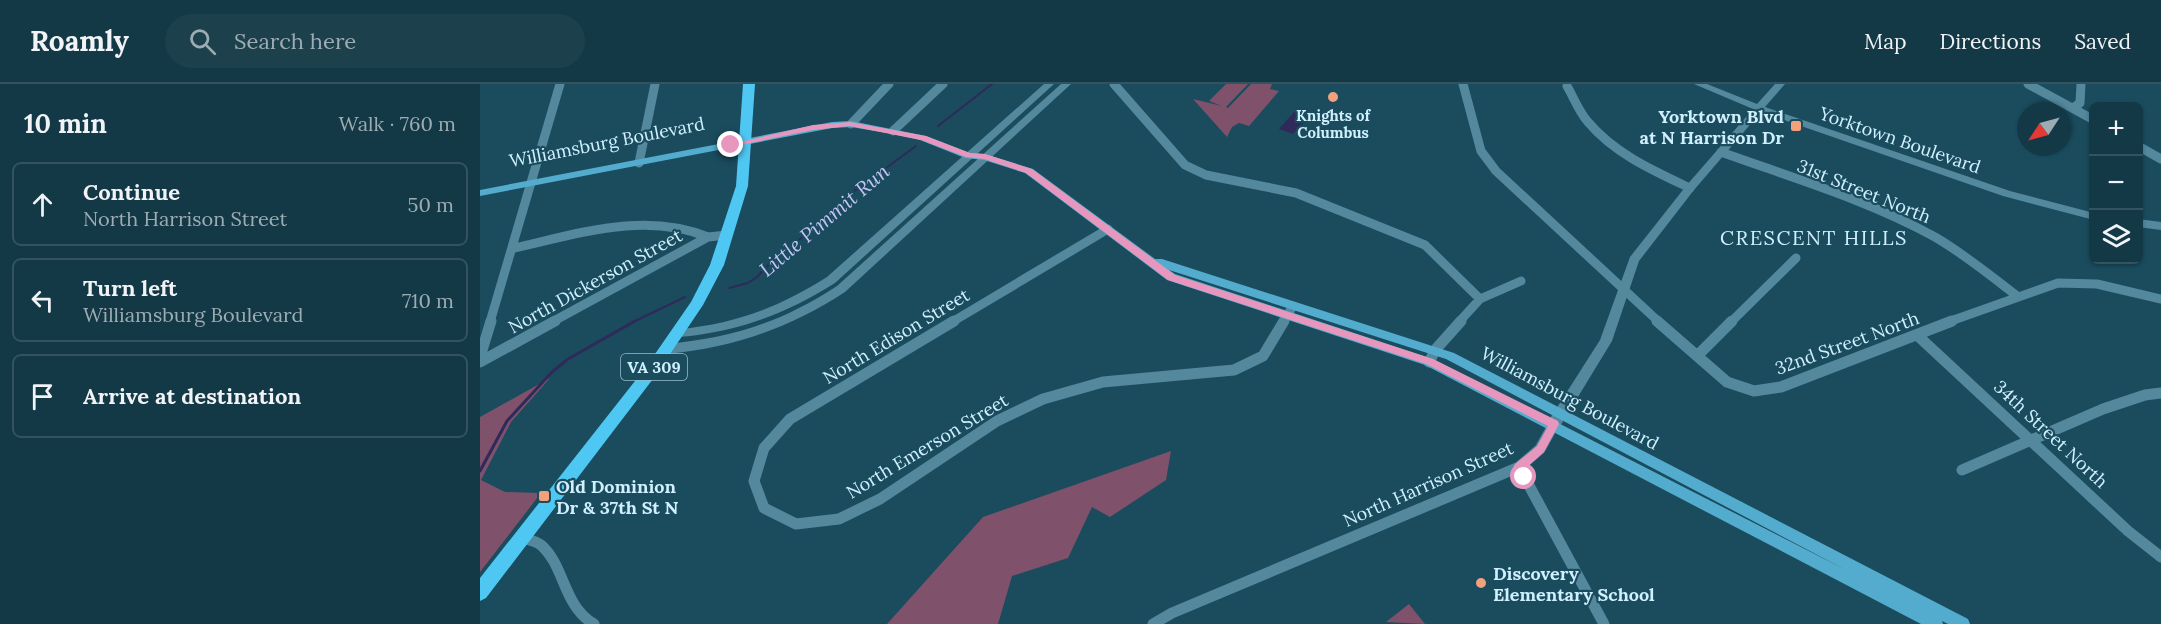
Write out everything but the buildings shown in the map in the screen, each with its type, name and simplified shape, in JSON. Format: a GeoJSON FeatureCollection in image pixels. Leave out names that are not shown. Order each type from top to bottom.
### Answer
{"type":"FeatureCollection","features":[{"type":"Feature","properties":{"kind":"main road","name":"VA 309"},"geometry":{"type":"LineString","coordinates":[[480,592],[679,333],[717,265],[742,186],[749,84]]}},
{"type":"Feature","properties":{"kind":"main road","name":"Williamsburg Boulevard"},"geometry":{"type":"LineString","coordinates":[[480,185],[532,179],[747,138],[853,122],[896,129],[1029,171],[1140,254],[1429,362],[1558,419],[1963,624]]}},
{"type":"Feature","properties":{"kind":"main road","name":"Williamsburg Boulevard"},"geometry":{"type":"LineString","coordinates":[[480,193],[532,179]]}},
{"type":"Feature","properties":{"kind":"main road","name":"Williamsburg Boulevard"},"geometry":{"type":"LineString","coordinates":[[1290,311],[1436,349],[1558,419],[1936,624]]}},
{"type":"Feature","properties":{"kind":"street"},"geometry":{"type":"LineString","coordinates":[[480,357],[514,248],[560,84]]}},
{"type":"Feature","properties":{"kind":"street"},"geometry":{"type":"LineString","coordinates":[[640,159],[655,84]]}},
{"type":"Feature","properties":{"kind":"street"},"geometry":{"type":"LineString","coordinates":[[853,122],[889,84]]}},
{"type":"Feature","properties":{"kind":"street"},"geometry":{"type":"LineString","coordinates":[[896,129],[943,84]]}},
{"type":"Feature","properties":{"kind":"street"},"geometry":{"type":"LineString","coordinates":[[679,333],[731,327],[771,314],[809,295],[831,280],[1049,84]]}},
{"type":"Feature","properties":{"kind":"street"},"geometry":{"type":"LineString","coordinates":[[667,349],[730,342],[773,327],[819,304],[841,289],[1066,84]]}},
{"type":"Feature","properties":{"kind":"street"},"geometry":{"type":"LineString","coordinates":[[1114,84],[1185,165],[1206,175],[1296,193],[1425,245],[1480,299]]}},
{"type":"Feature","properties":{"kind":"street","name":"32nd Street North"},"geometry":{"type":"LineString","coordinates":[[1463,84],[1481,151],[1496,171],[1622,290],[1727,382],[1754,391],[1781,387],[2017,296],[2057,283],[2087,284],[2132,291],[2161,299]]}},
{"type":"Feature","properties":{"kind":"street","name":"Yorktown Boulevard"},"geometry":{"type":"LineString","coordinates":[[1699,84],[2007,194],[2089,215]]}},
{"type":"Feature","properties":{"kind":"street","name":"Yorktown Boulevard"},"geometry":{"type":"LineString","coordinates":[[1710,84],[1760,106],[2008,190],[2090,210]]}},
{"type":"Feature","properties":{"kind":"street","name":"North Harrison Street"},"geometry":{"type":"LineString","coordinates":[[1153,624],[1179,610],[1519,468],[1540,449],[1606,341],[1634,260],[1690,188],[1780,84]]}},
{"type":"Feature","properties":{"kind":"street"},"geometry":{"type":"LineString","coordinates":[[2028,84],[2089,117]]}},
{"type":"Feature","properties":{"kind":"street"},"geometry":{"type":"LineString","coordinates":[[2073,108],[2080,104],[2081,84]]}},
{"type":"Feature","properties":{"kind":"street"},"geometry":{"type":"LineString","coordinates":[[1567,86],[1588,122],[1616,148],[1646,167],[1690,188]]}},
{"type":"Feature","properties":{"kind":"street"},"geometry":{"type":"LineString","coordinates":[[2143,148],[2161,159]]}},
{"type":"Feature","properties":{"kind":"street","name":"31st Street North"},"geometry":{"type":"LineString","coordinates":[[1720,152],[1892,216],[1935,238],[1973,262],[2017,296]]}},
{"type":"Feature","properties":{"kind":"street"},"geometry":{"type":"LineString","coordinates":[[2143,219],[2161,221]]}},
{"type":"Feature","properties":{"kind":"street"},"geometry":{"type":"LineString","coordinates":[[2143,224],[2161,226]]}},
{"type":"Feature","properties":{"kind":"street"},"geometry":{"type":"LineString","coordinates":[[514,248],[625,225],[681,227],[695,230],[708,237]]}},
{"type":"Feature","properties":{"kind":"street","name":"North Edison Street"},"geometry":{"type":"LineString","coordinates":[[764,508],[754,481],[757,470],[764,448],[790,419],[1108,229]]}},
{"type":"Feature","properties":{"kind":"street","name":"North Dickerson Street"},"geometry":{"type":"LineString","coordinates":[[480,362],[708,237],[727,235]]}},
{"type":"Feature","properties":{"kind":"street"},"geometry":{"type":"LineString","coordinates":[[1698,356],[1796,258]]}},
{"type":"Feature","properties":{"kind":"street"},"geometry":{"type":"LineString","coordinates":[[1429,362],[1436,349],[1480,299],[1521,281]]}},
{"type":"Feature","properties":{"kind":"street","name":"North Emerson Street"},"geometry":{"type":"LineString","coordinates":[[764,508],[796,524],[839,519],[880,499],[997,421],[1043,399],[1103,382],[1234,370],[1263,356],[1290,311]]}},
{"type":"Feature","properties":{"kind":"street","name":"34th Street North"},"geometry":{"type":"LineString","coordinates":[[1917,335],[2128,531],[2161,557]]}},
{"type":"Feature","properties":{"kind":"street"},"geometry":{"type":"LineString","coordinates":[[1962,470],[2103,409],[2145,395],[2161,393]]}},
{"type":"Feature","properties":{"kind":"street"},"geometry":{"type":"LineString","coordinates":[[1519,468],[1604,624]]}},
{"type":"Feature","properties":{"kind":"street"},"geometry":{"type":"LineString","coordinates":[[523,538],[538,543],[550,555],[566,593],[587,620],[594,624]]}},
{"type":"Feature","properties":{"kind":"shaded area"},"geometry":{"type":"Polygon","coordinates":[[[1226,84],[1248,84],[1226,107],[1228,108],[1251,84],[1272,84],[1270,89],[1279,91],[1249,126],[1239,123],[1232,127],[1227,137],[1193,99],[1222,106],[1209,101],[1226,84]]]}},
{"type":"Feature","properties":{"kind":"shaded area"},"geometry":{"type":"Polygon","coordinates":[[[1294,112],[1309,117],[1293,134],[1279,129],[1294,112]]]}},
{"type":"Feature","properties":{"kind":"shaded area"},"geometry":{"type":"Polygon","coordinates":[[[550,378],[511,422],[481,480],[505,492],[541,493],[480,572],[480,417],[550,378]]]}},
{"type":"Feature","properties":{"kind":"shaded area"},"geometry":{"type":"Polygon","coordinates":[[[1171,451],[1166,480],[1110,517],[1092,507],[1068,558],[1012,576],[998,624],[887,624],[983,517],[1171,451]]]}},
{"type":"Feature","properties":{"kind":"shaded area"},"geometry":{"type":"Polygon","coordinates":[[[1409,604],[1425,624],[1386,622],[1409,604]]]}},
{"type":"Feature","properties":{"kind":"waterway","name":"Little Pimmit Run"},"geometry":{"type":"LineString","coordinates":[[938,126],[992,84]]}},
{"type":"Feature","properties":{"kind":"waterway","name":"Little Pimmit Run"},"geometry":{"type":"LineString","coordinates":[[729,288],[748,283],[757,277],[773,260],[818,225],[849,195],[916,146]]}},
{"type":"Feature","properties":{"kind":"waterway","name":"Little Pimmit Run"},"geometry":{"type":"LineString","coordinates":[[635,321],[685,297]]}},
{"type":"Feature","properties":{"kind":"waterway","name":"Little Pimmit Run"},"geometry":{"type":"LineString","coordinates":[[480,471],[507,421],[552,372],[568,359],[635,321]]}},
{"type":"Feature","properties":{"kind":"place","name":"Knights of Columbus"},"geometry":{"type":"Point","coordinates":[1333,97]}},
{"type":"Feature","properties":{"kind":"place","name":"Yorktown Blvd at N Harrison Dr"},"geometry":{"type":"Point","coordinates":[1796,126]}},
{"type":"Feature","properties":{"kind":"place","name":"Old Dominion Dr & 37th St N"},"geometry":{"type":"Point","coordinates":[544,496]}},
{"type":"Feature","properties":{"kind":"place","name":"Discovery Elementary School"},"geometry":{"type":"Point","coordinates":[1481,583]}},
{"type":"Feature","properties":{"kind":"district","name":"CRESCENT HILLS"},"geometry":{"type":"Point","coordinates":[1814,237]}},
{"type":"Feature","properties":{"kind":"route"},"geometry":{"type":"LineString","coordinates":[[731,145],[813,128],[850,124],[923,138],[969,156],[985,157],[1029,171],[1043,179],[1172,277],[1429,362],[1554,424],[1540,449],[1519,468],[1524,477]]}}]}
